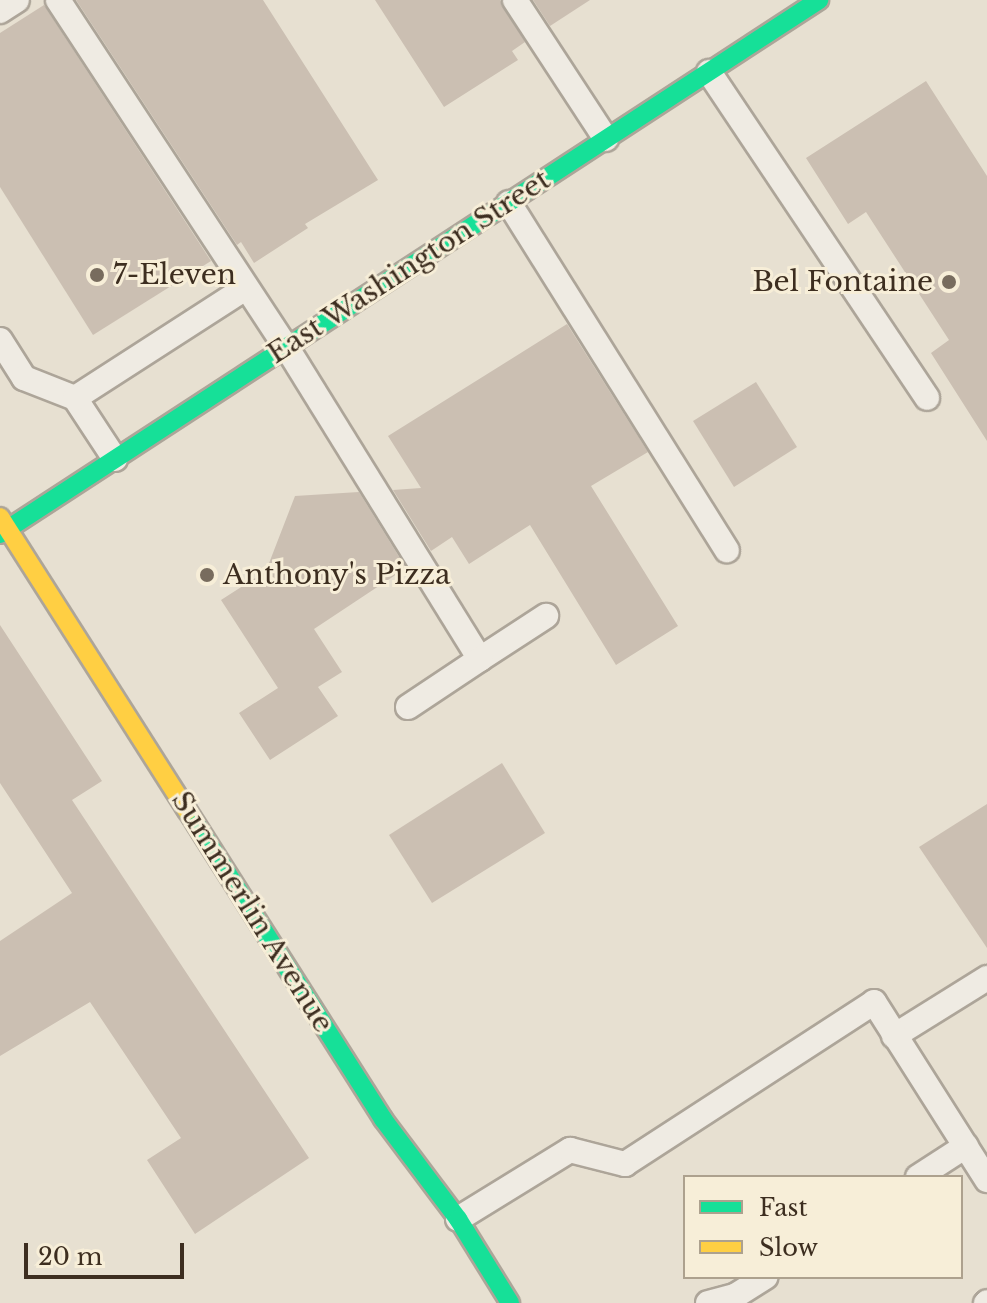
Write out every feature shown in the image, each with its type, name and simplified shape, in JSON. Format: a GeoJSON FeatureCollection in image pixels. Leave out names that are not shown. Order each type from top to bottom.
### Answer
{"type":"FeatureCollection","features":[{"type":"Feature","properties":{"kind":"street","name":"East Washington Street"},"geometry":{"type":"LineString","coordinates":[[3,527],[287,348],[819,0]]}},
{"type":"Feature","properties":{"kind":"street","name":"Summerlin Avenue"},"geometry":{"type":"LineString","coordinates":[[3,527],[383,1119],[458,1219],[510,1303]]}},
{"type":"Feature","properties":{"kind":"lane"},"geometry":{"type":"LineString","coordinates":[[0,11],[17,0]]}},
{"type":"Feature","properties":{"kind":"lane"},"geometry":{"type":"LineString","coordinates":[[58,0],[287,348],[480,659]]}},
{"type":"Feature","properties":{"kind":"lane"},"geometry":{"type":"LineString","coordinates":[[515,0],[606,139]]}},
{"type":"Feature","properties":{"kind":"lane"},"geometry":{"type":"LineString","coordinates":[[769,0],[782,23]]}},
{"type":"Feature","properties":{"kind":"lane"},"geometry":{"type":"LineString","coordinates":[[709,72],[927,398]]}},
{"type":"Feature","properties":{"kind":"lane"},"geometry":{"type":"LineString","coordinates":[[509,203],[727,550]]}},
{"type":"Feature","properties":{"kind":"lane"},"geometry":{"type":"LineString","coordinates":[[75,398],[246,288]]}},
{"type":"Feature","properties":{"kind":"lane"},"geometry":{"type":"LineString","coordinates":[[0,340],[24,378],[75,398],[115,459]]}},
{"type":"Feature","properties":{"kind":"lane"},"geometry":{"type":"LineString","coordinates":[[408,707],[546,616]]}},
{"type":"Feature","properties":{"kind":"lane"},"geometry":{"type":"LineString","coordinates":[[894,1036],[987,978]]}},
{"type":"Feature","properties":{"kind":"lane"},"geometry":{"type":"LineString","coordinates":[[458,1219],[570,1150],[625,1164],[874,1002],[987,1180]]}},
{"type":"Feature","properties":{"kind":"lane"},"geometry":{"type":"LineString","coordinates":[[921,1175],[966,1146]]}},
{"type":"Feature","properties":{"kind":"lane"},"geometry":{"type":"LineString","coordinates":[[708,1303],[735,1296],[762,1279]]}},
{"type":"Feature","properties":{"kind":"building"},"geometry":{"type":"Polygon","coordinates":[[[76,0],[263,0],[378,180],[305,224],[308,228],[254,263],[241,242],[237,245],[76,0]]]}},
{"type":"Feature","properties":{"kind":"building"},"geometry":{"type":"Polygon","coordinates":[[[375,0],[500,0],[525,42],[512,51],[518,60],[444,107],[375,0]]]}},
{"type":"Feature","properties":{"kind":"building"},"geometry":{"type":"Polygon","coordinates":[[[533,0],[590,0],[550,26],[533,0]]]}},
{"type":"Feature","properties":{"kind":"building"},"geometry":{"type":"Polygon","coordinates":[[[44,5],[211,261],[93,335],[0,187],[0,33],[44,5]]]}},
{"type":"Feature","properties":{"kind":"building","name":"Bel Fontaine"},"geometry":{"type":"Polygon","coordinates":[[[926,81],[987,176],[987,441],[931,353],[949,340],[866,212],[848,224],[806,158],[926,81]]]}},
{"type":"Feature","properties":{"kind":"building"},"geometry":{"type":"Polygon","coordinates":[[[567,324],[648,452],[591,486],[678,626],[616,665],[530,525],[469,564],[452,537],[431,551],[393,490],[421,488],[388,436],[567,324]]]}},
{"type":"Feature","properties":{"kind":"building"},"geometry":{"type":"Polygon","coordinates":[[[756,382],[797,447],[734,487],[693,421],[756,382]]]}},
{"type":"Feature","properties":{"kind":"building"},"geometry":{"type":"Polygon","coordinates":[[[359,492],[406,568],[314,629],[342,672],[318,687],[338,716],[270,760],[239,713],[278,688],[221,600],[266,571],[295,496],[359,492]]]}},
{"type":"Feature","properties":{"kind":"building"},"geometry":{"type":"Polygon","coordinates":[[[0,625],[102,781],[72,800],[309,1158],[195,1234],[147,1160],[181,1138],[90,1002],[0,1056],[0,941],[72,893],[0,783],[0,625]]]}},
{"type":"Feature","properties":{"kind":"building"},"geometry":{"type":"Polygon","coordinates":[[[502,763],[545,833],[432,903],[389,835],[502,763]]]}},
{"type":"Feature","properties":{"kind":"building"},"geometry":{"type":"Polygon","coordinates":[[[987,804],[987,948],[919,847],[987,804]]]}},
{"type":"Feature","properties":{"kind":"traffic: fast"},"geometry":{"type":"LineString","coordinates":[[0,534],[819,0]]}},
{"type":"Feature","properties":{"kind":"traffic: fast"},"geometry":{"type":"LineString","coordinates":[[187,810],[383,1119],[458,1219],[510,1303]]}},
{"type":"Feature","properties":{"kind":"traffic: slow"},"geometry":{"type":"LineString","coordinates":[[0,517],[187,810]]}},
{"type":"Feature","properties":{"kind":"place","name":"7-Eleven"},"geometry":{"type":"Point","coordinates":[97,275]}},
{"type":"Feature","properties":{"kind":"place","name":"Bel Fontaine"},"geometry":{"type":"Point","coordinates":[949,282]}},
{"type":"Feature","properties":{"kind":"place","name":"Anthony's Pizza"},"geometry":{"type":"Point","coordinates":[207,575]}}]}
